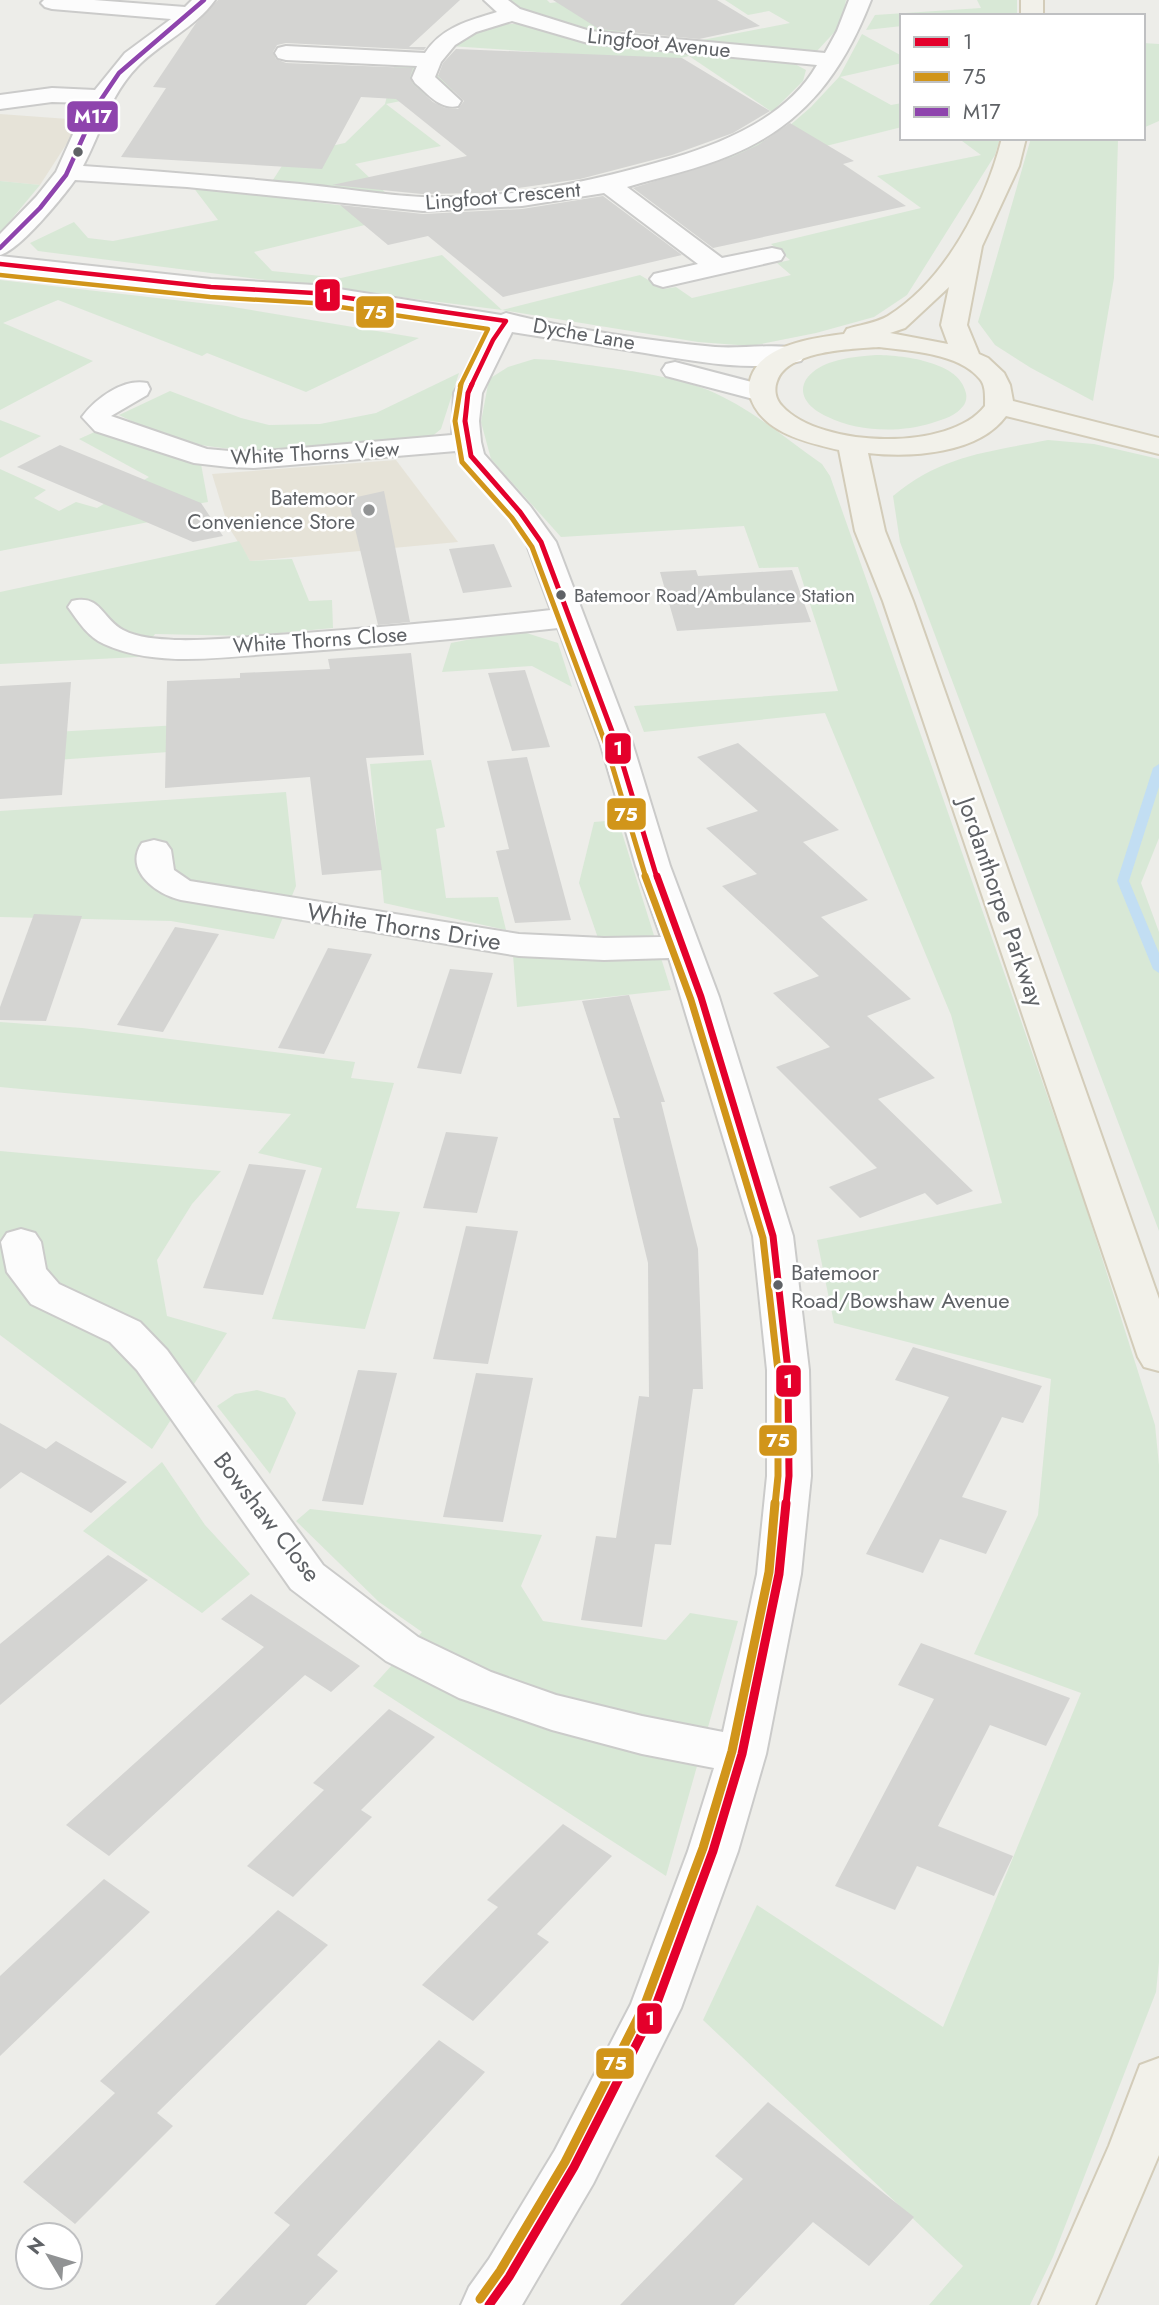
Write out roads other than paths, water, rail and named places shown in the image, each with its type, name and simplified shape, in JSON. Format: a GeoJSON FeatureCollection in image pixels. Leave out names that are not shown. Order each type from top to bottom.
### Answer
{"type":"FeatureCollection","features":[{"type":"Feature","properties":{"kind":"main road"},"geometry":{"type":"LineString","coordinates":[[967,358],[954,325],[970,246],[1007,166],[1014,140]]}},
{"type":"Feature","properties":{"kind":"main road"},"geometry":{"type":"LineString","coordinates":[[839,341],[896,322],[930,293],[970,246]]}},
{"type":"Feature","properties":{"kind":"main road","name":"Dyche Lane"},"geometry":{"type":"LineString","coordinates":[[761,393],[763,377],[778,362],[804,349],[839,341],[879,339],[920,344],[967,358],[990,374],[997,383],[999,406]]}},
{"type":"Feature","properties":{"kind":"main road"},"geometry":{"type":"LineString","coordinates":[[761,393],[772,412],[783,421],[813,435],[852,444],[906,447],[946,440],[984,424],[999,406],[1159,446]]}},
{"type":"Feature","properties":{"kind":"main road","name":"Jordanthorpe Parkway"},"geometry":{"type":"LineString","coordinates":[[852,444],[870,531],[898,601],[1159,1357]]}},
{"type":"Feature","properties":{"kind":"main road"},"geometry":{"type":"LineString","coordinates":[[1067,2305],[1136,2146],[1159,2081]]}},
{"type":"Feature","properties":{"kind":"street","name":"Lingfoot Avenue"},"geometry":{"type":"LineString","coordinates":[[495,0],[512,14],[588,37],[832,60]]}},
{"type":"Feature","properties":{"kind":"street","name":"Lingfoot Crescent"},"geometry":{"type":"LineString","coordinates":[[68,172],[187,180],[423,204],[564,195],[610,185],[723,150],[782,117],[821,78],[853,22],[860,0]]}},
{"type":"Feature","properties":{"kind":"street"},"geometry":{"type":"LineString","coordinates":[[33,17],[51,1],[198,7]]}},
{"type":"Feature","properties":{"kind":"street"},"geometry":{"type":"LineString","coordinates":[[0,248],[42,205],[68,172],[102,97],[139,52],[198,7]]}},
{"type":"Feature","properties":{"kind":"street"},"geometry":{"type":"LineString","coordinates":[[450,101],[423,78],[439,45],[452,36],[512,14]]}},
{"type":"Feature","properties":{"kind":"street"},"geometry":{"type":"LineString","coordinates":[[286,53],[430,60]]}},
{"type":"Feature","properties":{"kind":"street"},"geometry":{"type":"LineString","coordinates":[[0,102],[52,95],[102,97]]}},
{"type":"Feature","properties":{"kind":"street"},"geometry":{"type":"LineString","coordinates":[[610,185],[718,267]]}},
{"type":"Feature","properties":{"kind":"street"},"geometry":{"type":"LineString","coordinates":[[663,279],[772,255]]}},
{"type":"Feature","properties":{"kind":"street","name":"Dyche Lane"},"geometry":{"type":"LineString","coordinates":[[0,264],[211,287],[306,311],[695,353],[741,357],[792,355]]}},
{"type":"Feature","properties":{"kind":"street"},"geometry":{"type":"LineString","coordinates":[[489,2305],[509,2277],[574,2167],[655,2008],[713,1851],[742,1754],[779,1574],[789,1476],[788,1370],[773,1236],[701,996],[653,866],[616,742],[541,542],[520,512],[471,456],[467,442],[465,421],[468,393],[499,330]]}},
{"type":"Feature","properties":{"kind":"street","name":"Dyche Lane"},"geometry":{"type":"LineString","coordinates":[[499,330],[711,378],[761,393]]}},
{"type":"Feature","properties":{"kind":"street","name":"White Thorns View"},"geometry":{"type":"LineString","coordinates":[[137,388],[103,408],[96,417],[105,425],[204,457],[254,460],[467,442]]}},
{"type":"Feature","properties":{"kind":"street","name":"White Thorns Close"},"geometry":{"type":"LineString","coordinates":[[83,607],[95,624],[118,639],[152,646],[195,649],[355,639],[570,617]]}},
{"type":"Feature","properties":{"kind":"street","name":"White Thorns Drive"},"geometry":{"type":"LineString","coordinates":[[154,850],[153,864],[162,882],[181,890],[519,945],[604,949],[682,947]]}},
{"type":"Feature","properties":{"kind":"street","name":"Bowshaw Close"},"geometry":{"type":"LineString","coordinates":[[22,1242],[27,1272],[45,1294],[125,1332],[152,1360],[307,1577],[402,1649],[475,1685],[552,1712],[642,1735],[742,1754]]}},
{"type":"Feature","properties":{"kind":"waterway"},"geometry":{"type":"LineString","coordinates":[[1159,768],[1123,881],[1159,969]]}},
{"type":"Feature","properties":{"kind":"place","name":"Batemoor Convenience Store"},"geometry":{"type":"Point","coordinates":[369,510]}},
{"type":"Feature","properties":{"kind":"place","name":"Batemoor Road/Ambulance Station"},"geometry":{"type":"Point","coordinates":[561,595]}},
{"type":"Feature","properties":{"kind":"place","name":"Batemoor Road/Bowshaw Avenue"},"geometry":{"type":"Point","coordinates":[778,1285]}}]}
